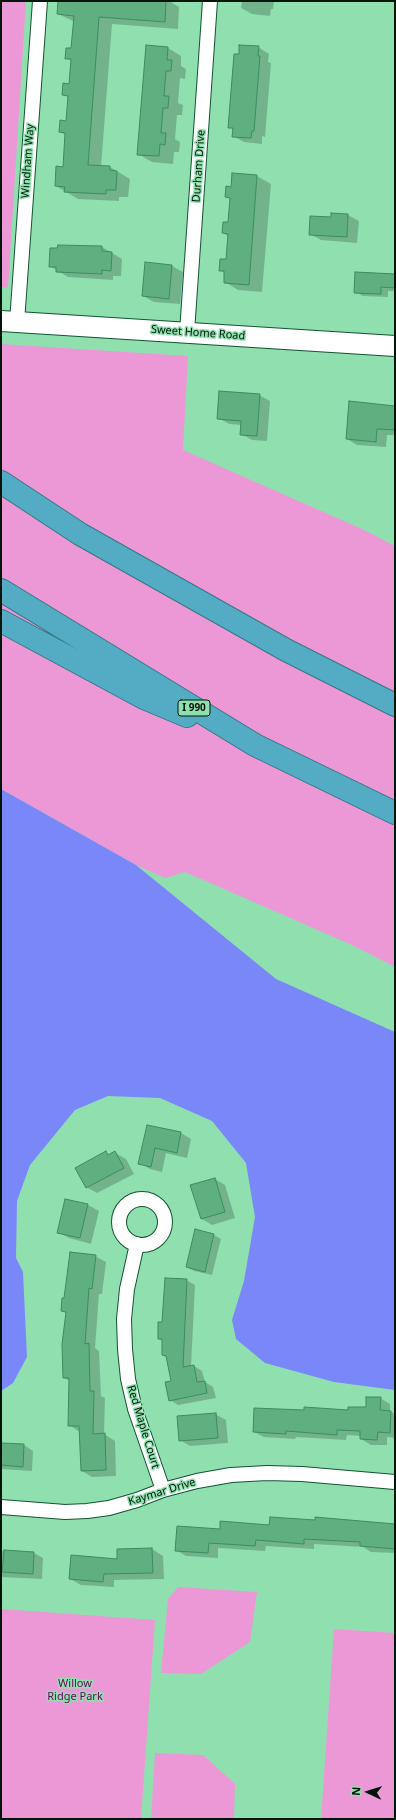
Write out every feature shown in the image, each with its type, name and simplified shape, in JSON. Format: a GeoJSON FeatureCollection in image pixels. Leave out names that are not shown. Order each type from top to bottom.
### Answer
{"type":"FeatureCollection","features":[{"type":"Feature","properties":{"kind":"highway"},"geometry":{"type":"LineString","coordinates":[[1,482],[80,534],[286,650],[395,705]]}},
{"type":"Feature","properties":{"kind":"highway","name":"I 990"},"geometry":{"type":"LineString","coordinates":[[1,590],[255,745],[395,813]]}},
{"type":"Feature","properties":{"kind":"highway"},"geometry":{"type":"LineString","coordinates":[[1,621],[144,698],[255,745]]}},
{"type":"Feature","properties":{"kind":"main road","name":"Sweet Home Road"},"geometry":{"type":"LineString","coordinates":[[9,321],[395,346]]}},
{"type":"Feature","properties":{"kind":"street","name":"Windham Way"},"geometry":{"type":"LineString","coordinates":[[9,321],[40,1]]}},
{"type":"Feature","properties":{"kind":"street","name":"Durham Drive"},"geometry":{"type":"LineString","coordinates":[[187,332],[210,1]]}},
{"type":"Feature","properties":{"kind":"street","name":"Red Maple Court"},"geometry":{"type":"LineString","coordinates":[[136,1244],[127,1289],[124,1319],[128,1379],[135,1409],[162,1490]]}},
{"type":"Feature","properties":{"kind":"street","name":"Kaymar Drive"},"geometry":{"type":"LineString","coordinates":[[1,1507],[65,1512],[87,1511],[109,1508],[137,1500],[162,1490],[197,1481],[224,1476],[267,1473],[395,1482]]}},
{"type":"Feature","properties":{"kind":"green space"},"geometry":{"type":"Polygon","coordinates":[[[1,1],[26,1],[8,288],[1,287],[1,1]]]}},
{"type":"Feature","properties":{"kind":"green space"},"geometry":{"type":"Polygon","coordinates":[[[1,344],[188,356],[183,450],[362,529],[395,546],[395,967],[352,945],[185,872],[165,878],[136,865],[1,789],[1,344]]]}},
{"type":"Feature","properties":{"kind":"green space"},"geometry":{"type":"Polygon","coordinates":[[[178,1587],[257,1592],[250,1642],[201,1674],[161,1673],[168,1599],[178,1587]]]}},
{"type":"Feature","properties":{"kind":"green space","name":"Willow Ridge Park"},"geometry":{"type":"Polygon","coordinates":[[[1,1609],[155,1620],[141,1819],[1,1819],[1,1609]]]}},
{"type":"Feature","properties":{"kind":"green space"},"geometry":{"type":"Polygon","coordinates":[[[334,1629],[395,1633],[395,1819],[321,1819],[334,1629]]]}},
{"type":"Feature","properties":{"kind":"green space"},"geometry":{"type":"Polygon","coordinates":[[[155,1753],[203,1755],[235,1784],[234,1819],[151,1819],[155,1753]]]}},
{"type":"Feature","properties":{"kind":"water"},"geometry":{"type":"Polygon","coordinates":[[[1,789],[136,865],[276,979],[395,1032],[395,1390],[334,1382],[265,1363],[236,1339],[232,1320],[244,1281],[255,1217],[246,1163],[212,1121],[160,1098],[108,1096],[75,1110],[30,1165],[17,1201],[16,1258],[23,1272],[27,1357],[13,1383],[1,1391],[1,789]]]}},
{"type":"Feature","properties":{"kind":"building"},"geometry":{"type":"Polygon","coordinates":[[[58,1],[166,1],[165,22],[99,17],[88,165],[110,166],[110,170],[117,171],[116,190],[106,190],[106,194],[64,192],[65,187],[55,186],[56,166],[63,167],[65,133],[59,132],[60,120],[66,121],[68,96],[62,95],[63,83],[69,84],[71,59],[65,59],[66,48],[71,48],[74,16],[57,14],[58,1]]]}},
{"type":"Feature","properties":{"kind":"building"},"geometry":{"type":"Polygon","coordinates":[[[146,45],[168,47],[167,60],[172,60],[171,71],[166,71],[164,96],[169,96],[168,108],[163,108],[161,133],[166,133],[165,145],[160,144],[159,156],[137,155],[146,45]]]}},
{"type":"Feature","properties":{"kind":"building"},"geometry":{"type":"Polygon","coordinates":[[[239,45],[259,46],[258,56],[260,56],[254,131],[252,131],[251,138],[232,137],[233,128],[228,128],[234,54],[239,54],[239,45]]]}},
{"type":"Feature","properties":{"kind":"building"},"geometry":{"type":"Polygon","coordinates":[[[232,173],[257,175],[249,285],[224,283],[224,271],[219,271],[220,259],[226,259],[228,234],[222,233],[223,222],[228,222],[230,198],[225,197],[226,186],[231,187],[232,173]]]}},
{"type":"Feature","properties":{"kind":"building"},"geometry":{"type":"Polygon","coordinates":[[[331,213],[348,214],[347,237],[309,235],[310,216],[331,217],[331,213]]]}},
{"type":"Feature","properties":{"kind":"building"},"geometry":{"type":"Polygon","coordinates":[[[58,245],[102,246],[102,251],[112,252],[111,271],[102,270],[102,274],[56,272],[56,267],[49,267],[50,248],[57,248],[58,245]]]}},
{"type":"Feature","properties":{"kind":"building"},"geometry":{"type":"Polygon","coordinates":[[[145,262],[172,265],[169,299],[142,296],[145,262]]]}},
{"type":"Feature","properties":{"kind":"building"},"geometry":{"type":"Polygon","coordinates":[[[355,272],[395,274],[395,288],[381,287],[381,294],[354,293],[355,272]]]}},
{"type":"Feature","properties":{"kind":"building"},"geometry":{"type":"Polygon","coordinates":[[[219,391],[260,394],[257,436],[240,435],[241,421],[217,419],[219,391]]]}},
{"type":"Feature","properties":{"kind":"building"},"geometry":{"type":"Polygon","coordinates":[[[349,401],[395,406],[395,430],[377,429],[376,442],[346,439],[349,401]]]}},
{"type":"Feature","properties":{"kind":"building"},"geometry":{"type":"Polygon","coordinates":[[[147,1125],[181,1132],[177,1153],[155,1148],[151,1167],[138,1164],[147,1125]]]}},
{"type":"Feature","properties":{"kind":"building"},"geometry":{"type":"Polygon","coordinates":[[[106,1151],[108,1155],[115,1151],[124,1168],[86,1188],[75,1168],[106,1151]]]}},
{"type":"Feature","properties":{"kind":"building"},"geometry":{"type":"Polygon","coordinates":[[[215,1178],[225,1212],[201,1219],[190,1185],[215,1178]]]}},
{"type":"Feature","properties":{"kind":"building"},"geometry":{"type":"Polygon","coordinates":[[[65,1199],[88,1204],[80,1238],[57,1233],[65,1199]]]}},
{"type":"Feature","properties":{"kind":"building"},"geometry":{"type":"Polygon","coordinates":[[[195,1229],[214,1234],[205,1272],[186,1267],[195,1229]]]}},
{"type":"Feature","properties":{"kind":"building"},"geometry":{"type":"Polygon","coordinates":[[[70,1252],[96,1255],[92,1289],[89,1288],[85,1344],[89,1343],[90,1391],[94,1391],[93,1434],[105,1433],[106,1470],[81,1471],[79,1426],[68,1426],[69,1378],[63,1378],[62,1344],[66,1312],[61,1311],[70,1252]]]}},
{"type":"Feature","properties":{"kind":"building"},"geometry":{"type":"Polygon","coordinates":[[[165,1278],[187,1279],[183,1367],[194,1365],[197,1382],[205,1381],[207,1393],[169,1401],[165,1382],[171,1381],[166,1356],[162,1355],[162,1339],[158,1339],[158,1322],[162,1322],[165,1278]]]}},
{"type":"Feature","properties":{"kind":"building"},"geometry":{"type":"Polygon","coordinates":[[[366,1397],[381,1397],[380,1410],[391,1411],[390,1433],[378,1432],[377,1440],[360,1439],[360,1431],[337,1430],[337,1435],[286,1431],[286,1434],[253,1432],[254,1408],[304,1410],[304,1407],[348,1410],[348,1407],[366,1407],[366,1397]]]}},
{"type":"Feature","properties":{"kind":"building"},"geometry":{"type":"Polygon","coordinates":[[[216,1413],[218,1438],[179,1441],[177,1416],[216,1413]]]}},
{"type":"Feature","properties":{"kind":"building"},"geometry":{"type":"Polygon","coordinates":[[[1,1443],[24,1444],[23,1467],[1,1465],[1,1443]]]}},
{"type":"Feature","properties":{"kind":"building"},"geometry":{"type":"Polygon","coordinates":[[[270,1517],[315,1520],[315,1517],[395,1524],[395,1549],[360,1546],[360,1542],[304,1539],[304,1544],[256,1540],[255,1546],[209,1543],[208,1553],[175,1551],[177,1526],[220,1529],[220,1521],[269,1525],[270,1517]]]}},
{"type":"Feature","properties":{"kind":"building"},"geometry":{"type":"Polygon","coordinates":[[[152,1548],[153,1573],[104,1574],[103,1582],[69,1579],[71,1555],[117,1559],[117,1549],[152,1548]]]}},
{"type":"Feature","properties":{"kind":"building"},"geometry":{"type":"Polygon","coordinates":[[[4,1550],[34,1552],[33,1574],[2,1572],[4,1550]]]}}]}
